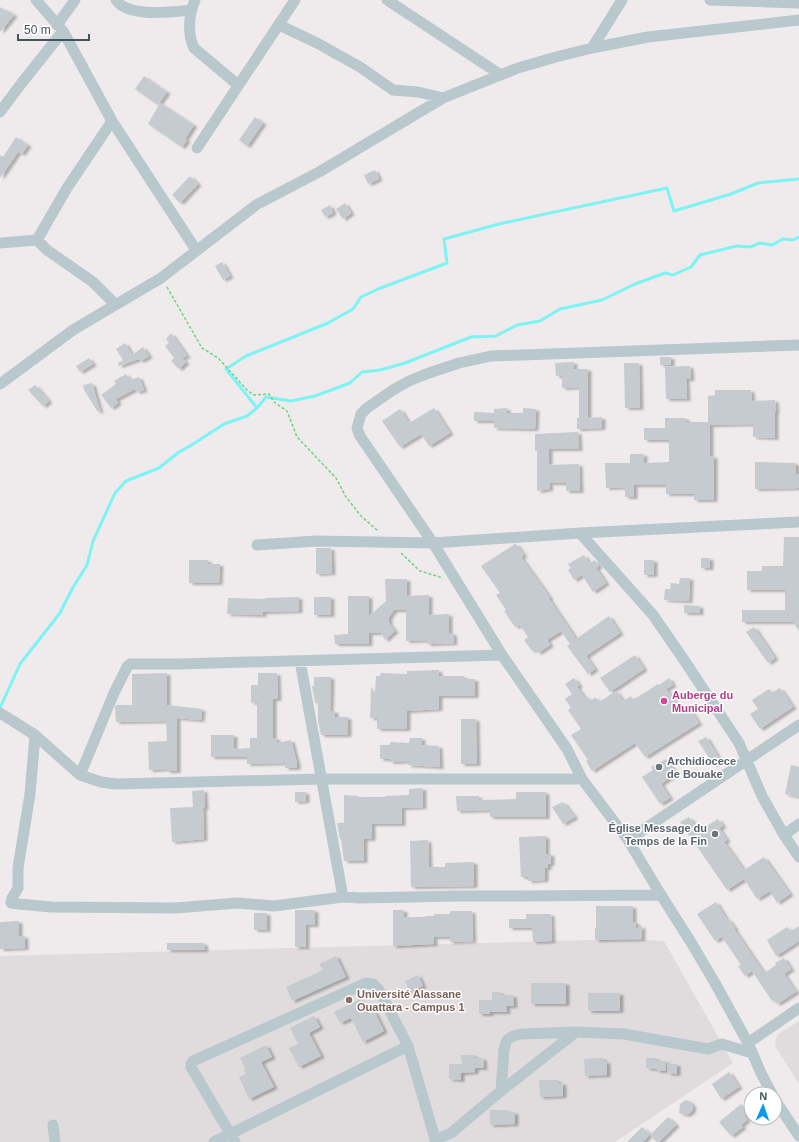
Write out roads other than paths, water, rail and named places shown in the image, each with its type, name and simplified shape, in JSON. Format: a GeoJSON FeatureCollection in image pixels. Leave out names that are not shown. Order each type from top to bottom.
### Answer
{"type":"FeatureCollection","features":[{"type":"Feature","properties":{"kind":"street"},"geometry":{"type":"LineString","coordinates":[[36,0],[60,28],[112,121],[196,250]]}},
{"type":"Feature","properties":{"kind":"street"},"geometry":{"type":"LineString","coordinates":[[0,112],[60,28],[75,0]]}},
{"type":"Feature","properties":{"kind":"street"},"geometry":{"type":"LineString","coordinates":[[116,0],[118,3],[140,12],[193,5],[190,41],[194,48],[238,85]]}},
{"type":"Feature","properties":{"kind":"street"},"geometry":{"type":"LineString","coordinates":[[197,148],[295,0]]}},
{"type":"Feature","properties":{"kind":"street"},"geometry":{"type":"LineString","coordinates":[[387,0],[501,75]]}},
{"type":"Feature","properties":{"kind":"street"},"geometry":{"type":"LineString","coordinates":[[592,48],[622,0]]}},
{"type":"Feature","properties":{"kind":"street"},"geometry":{"type":"LineString","coordinates":[[710,0],[799,3]]}},
{"type":"Feature","properties":{"kind":"street"},"geometry":{"type":"LineString","coordinates":[[0,384],[73,330],[161,278],[256,205],[318,172],[443,98],[518,68],[592,48],[648,37],[799,20]]}},
{"type":"Feature","properties":{"kind":"street"},"geometry":{"type":"LineString","coordinates":[[279,25],[360,67],[393,90],[418,92],[443,98]]}},
{"type":"Feature","properties":{"kind":"street"},"geometry":{"type":"LineString","coordinates":[[37,240],[67,188],[112,121]]}},
{"type":"Feature","properties":{"kind":"street"},"geometry":{"type":"LineString","coordinates":[[0,243],[37,240],[47,250],[93,282],[115,304]]}},
{"type":"Feature","properties":{"kind":"street"},"geometry":{"type":"LineString","coordinates":[[768,1086],[748,1042],[692,944],[628,840],[582,779],[567,749],[502,655],[433,543],[360,436],[358,428],[361,414],[367,408],[409,381],[459,363],[491,356],[799,345]]}},
{"type":"Feature","properties":{"kind":"street"},"geometry":{"type":"LineString","coordinates":[[257,545],[316,541],[433,543],[580,533],[799,522]]}},
{"type":"Feature","properties":{"kind":"street"},"geometry":{"type":"LineString","coordinates":[[580,533],[653,615],[740,744],[762,796],[784,835],[799,857]]}},
{"type":"Feature","properties":{"kind":"street"},"geometry":{"type":"LineString","coordinates":[[80,775],[114,693],[130,664],[502,655]]}},
{"type":"Feature","properties":{"kind":"street"},"geometry":{"type":"LineString","coordinates":[[300,661],[343,897]]}},
{"type":"Feature","properties":{"kind":"street"},"geometry":{"type":"LineString","coordinates":[[2,714],[35,735],[80,775],[101,782],[116,784],[321,779],[582,779]]}},
{"type":"Feature","properties":{"kind":"street"},"geometry":{"type":"LineString","coordinates":[[628,840],[799,725]]}},
{"type":"Feature","properties":{"kind":"street"},"geometry":{"type":"LineString","coordinates":[[35,735],[30,794],[18,868],[18,888],[12,898],[11,903],[51,907],[176,908],[237,903],[274,906],[343,897],[661,895]]}},
{"type":"Feature","properties":{"kind":"street"},"geometry":{"type":"LineString","coordinates":[[784,835],[799,824]]}},
{"type":"Feature","properties":{"kind":"street"},"geometry":{"type":"LineString","coordinates":[[233,1138],[191,1067],[193,1061],[366,983],[373,984],[379,990],[408,1046],[436,1141],[452,1133],[501,1091],[576,1032]]}},
{"type":"Feature","properties":{"kind":"street"},"geometry":{"type":"LineString","coordinates":[[748,1042],[799,1008]]}},
{"type":"Feature","properties":{"kind":"street"},"geometry":{"type":"LineString","coordinates":[[501,1091],[504,1049],[507,1040],[513,1036],[576,1032],[624,1034],[708,1049],[722,1044],[752,1053]]}},
{"type":"Feature","properties":{"kind":"street"},"geometry":{"type":"LineString","coordinates":[[214,1142],[233,1138],[408,1046]]}},
{"type":"Feature","properties":{"kind":"street"},"geometry":{"type":"LineString","coordinates":[[783,1112],[799,1136]]}},
{"type":"Feature","properties":{"kind":"street"},"geometry":{"type":"LineString","coordinates":[[53,1125],[55,1142]]}},
{"type":"Feature","properties":{"kind":"waterway"},"geometry":{"type":"LineString","coordinates":[[257,408],[226,369],[246,356],[328,323],[353,309],[361,297],[447,263],[444,239],[499,224],[667,188],[674,211],[731,194],[758,183],[799,179]]}},
{"type":"Feature","properties":{"kind":"waterway"},"geometry":{"type":"LineString","coordinates":[[0,708],[20,664],[60,613],[72,589],[87,565],[93,541],[115,493],[126,481],[159,468],[179,452],[224,424],[247,416],[257,408],[266,397],[291,401],[315,396],[350,383],[362,372],[380,370],[405,363],[471,337],[496,336],[517,325],[540,321],[560,309],[602,300],[635,284],[665,273],[673,275],[691,267],[700,255],[737,246],[750,247],[760,243],[772,245],[783,239],[793,240],[799,237]]}},
{"type":"Feature","properties":{"kind":"place","name":"Auberge du Municipal"},"geometry":{"type":"Point","coordinates":[664,701]}},
{"type":"Feature","properties":{"kind":"place","name":"Archidiocece de Bouake"},"geometry":{"type":"Point","coordinates":[659,767]}},
{"type":"Feature","properties":{"kind":"place","name":"Église Message du Temps de la Fin"},"geometry":{"type":"Point","coordinates":[715,834]}},
{"type":"Feature","properties":{"kind":"place","name":"Université Alassane Ouattara - Campus 1"},"geometry":{"type":"Point","coordinates":[349,1000]}}]}
